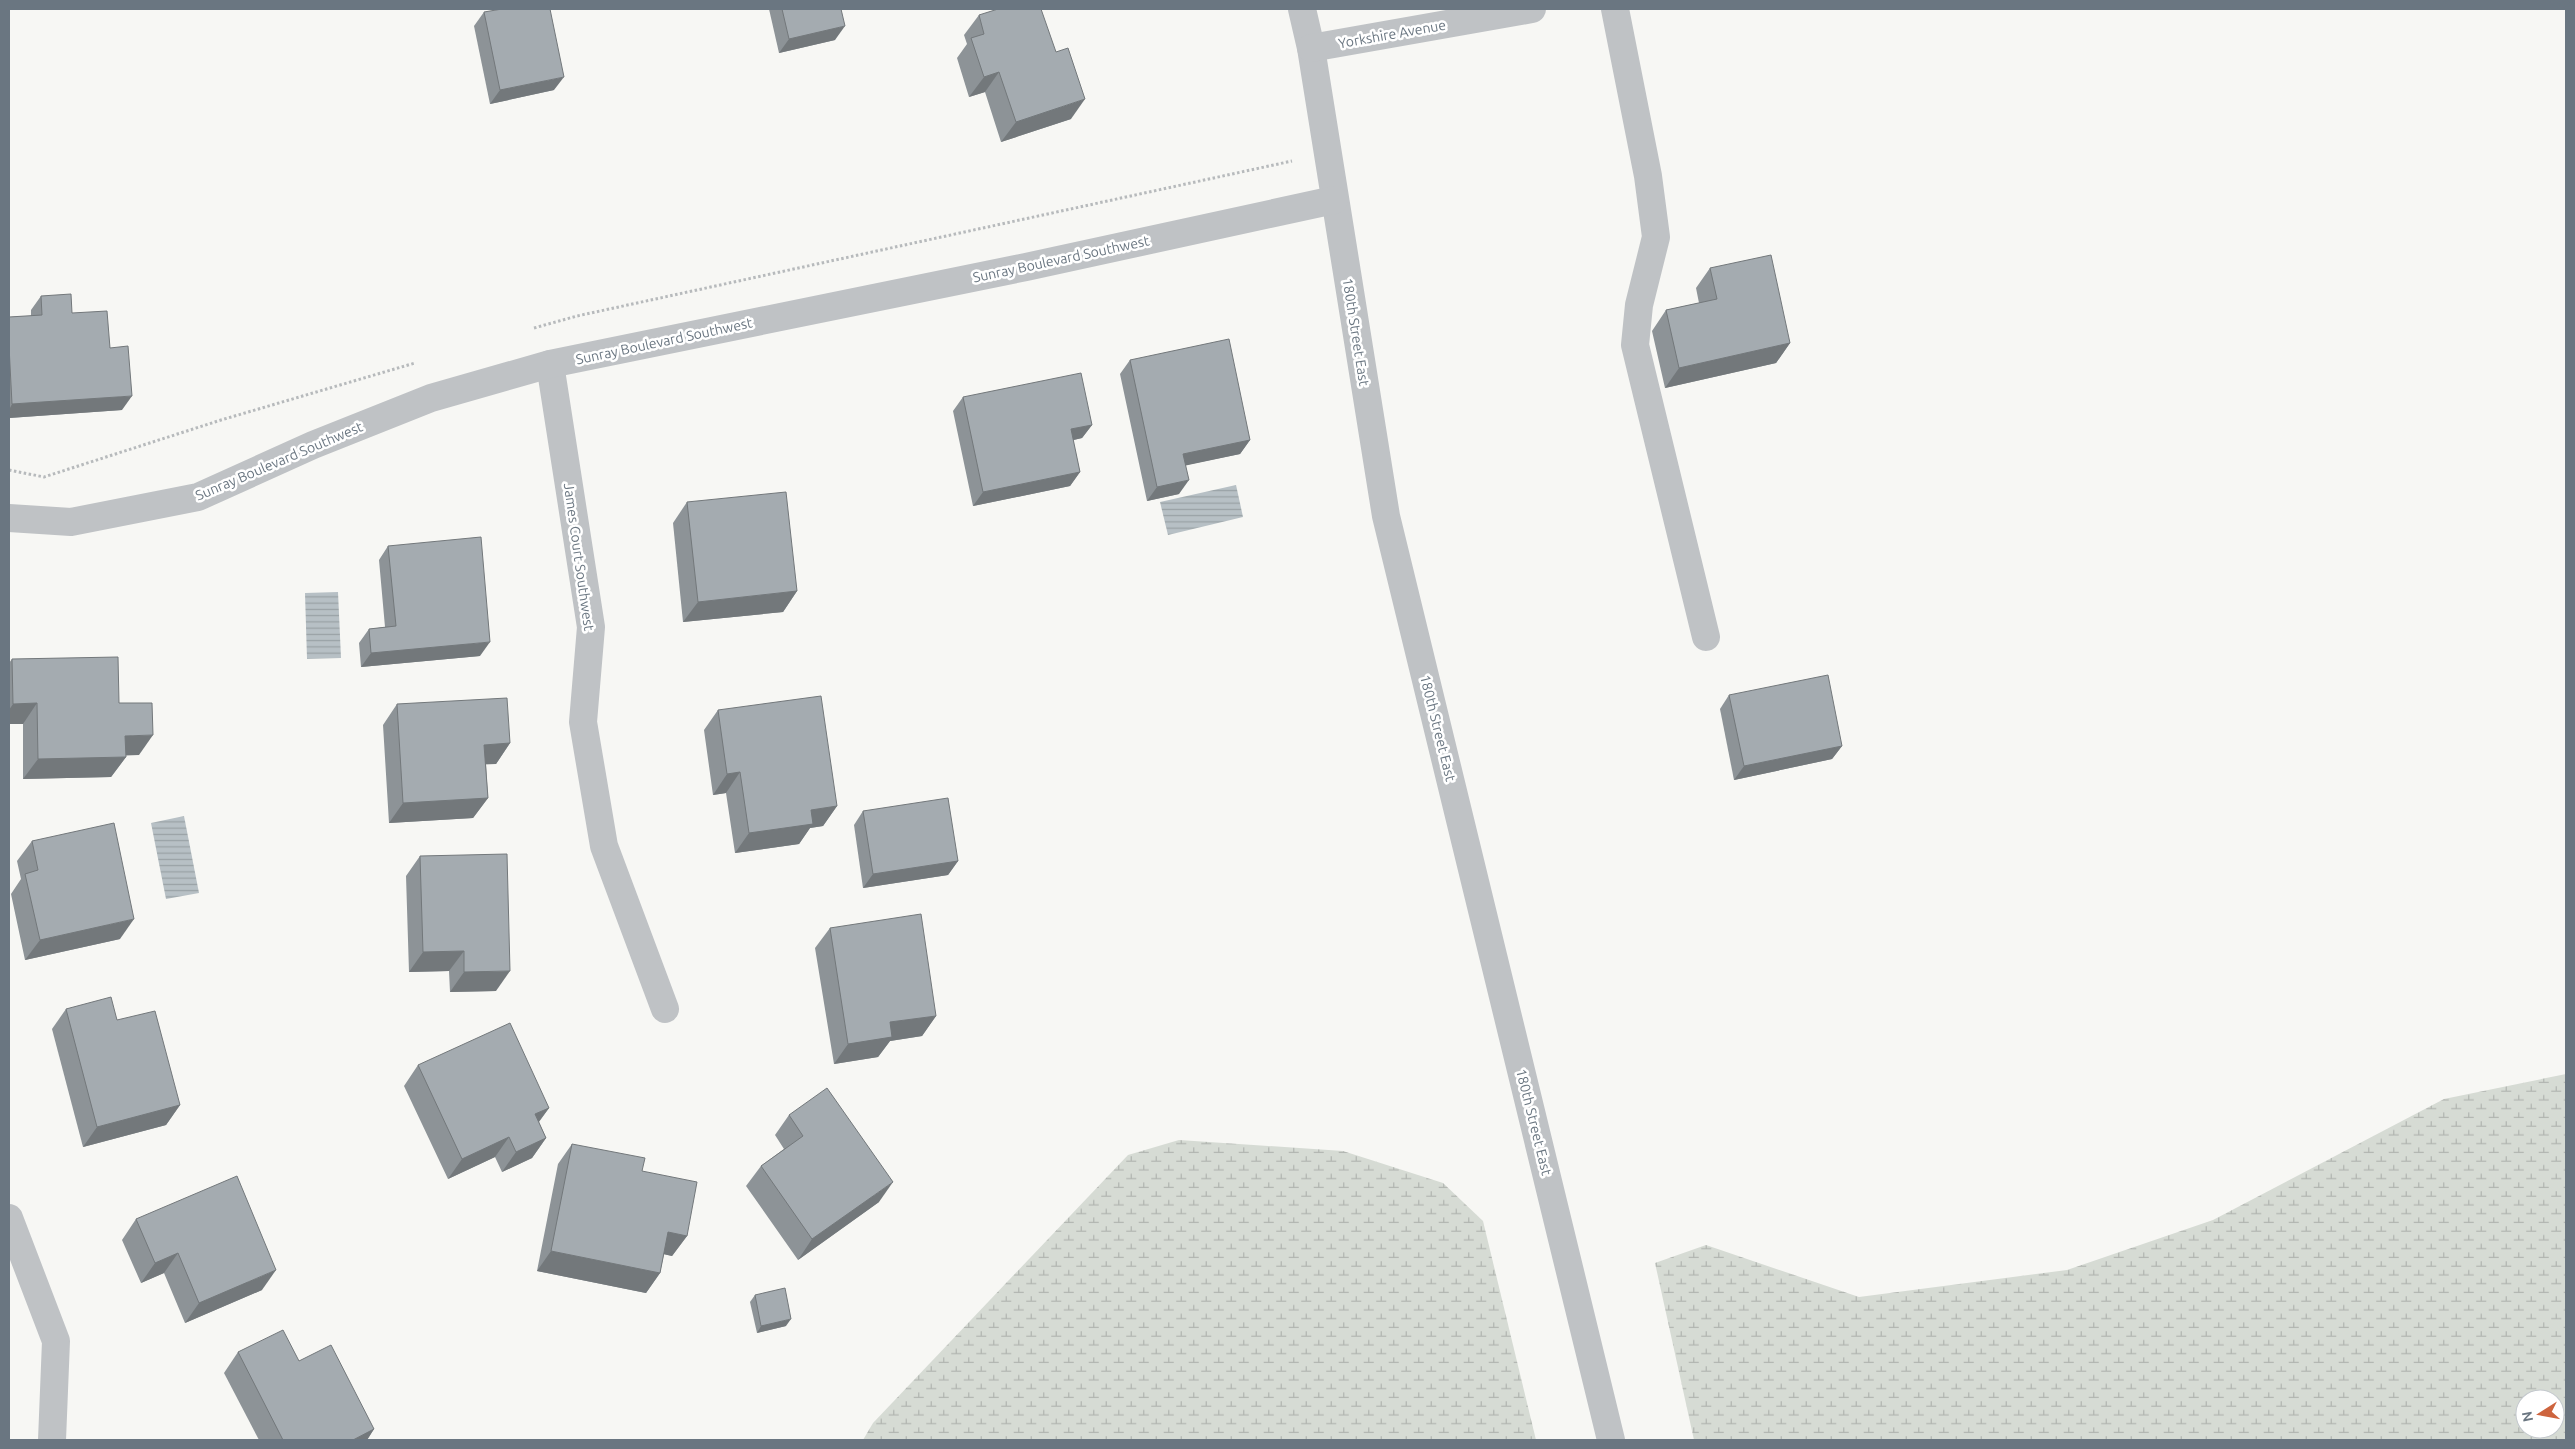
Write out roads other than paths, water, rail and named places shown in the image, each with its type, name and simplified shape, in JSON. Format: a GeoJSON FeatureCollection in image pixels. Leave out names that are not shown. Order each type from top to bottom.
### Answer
{"type":"FeatureCollection","features":[{"type":"Feature","properties":{"kind":"street","name":"180th Street East"},"geometry":{"type":"LineString","coordinates":[[1302,9],[1311,48],[1386,516],[1611,1440]]}},
{"type":"Feature","properties":{"kind":"street","name":"Yorkshire Avenue"},"geometry":{"type":"LineString","coordinates":[[1311,48],[1532,9]]}},
{"type":"Feature","properties":{"kind":"street"},"geometry":{"type":"LineString","coordinates":[[1615,9],[1648,176],[1656,237],[1639,305],[1635,345],[1706,637]]}},
{"type":"Feature","properties":{"kind":"street","name":"Sunray Boulevard Southwest"},"geometry":{"type":"LineString","coordinates":[[9,518],[71,522],[198,497],[313,445],[431,398],[550,364],[1026,267],[1334,200]]}},
{"type":"Feature","properties":{"kind":"street","name":"James Court Southwest"},"geometry":{"type":"LineString","coordinates":[[550,364],[591,627],[583,722],[604,846],[665,1008]]}},
{"type":"Feature","properties":{"kind":"street"},"geometry":{"type":"LineString","coordinates":[[9,1218],[56,1341],[52,1440]]}}]}
